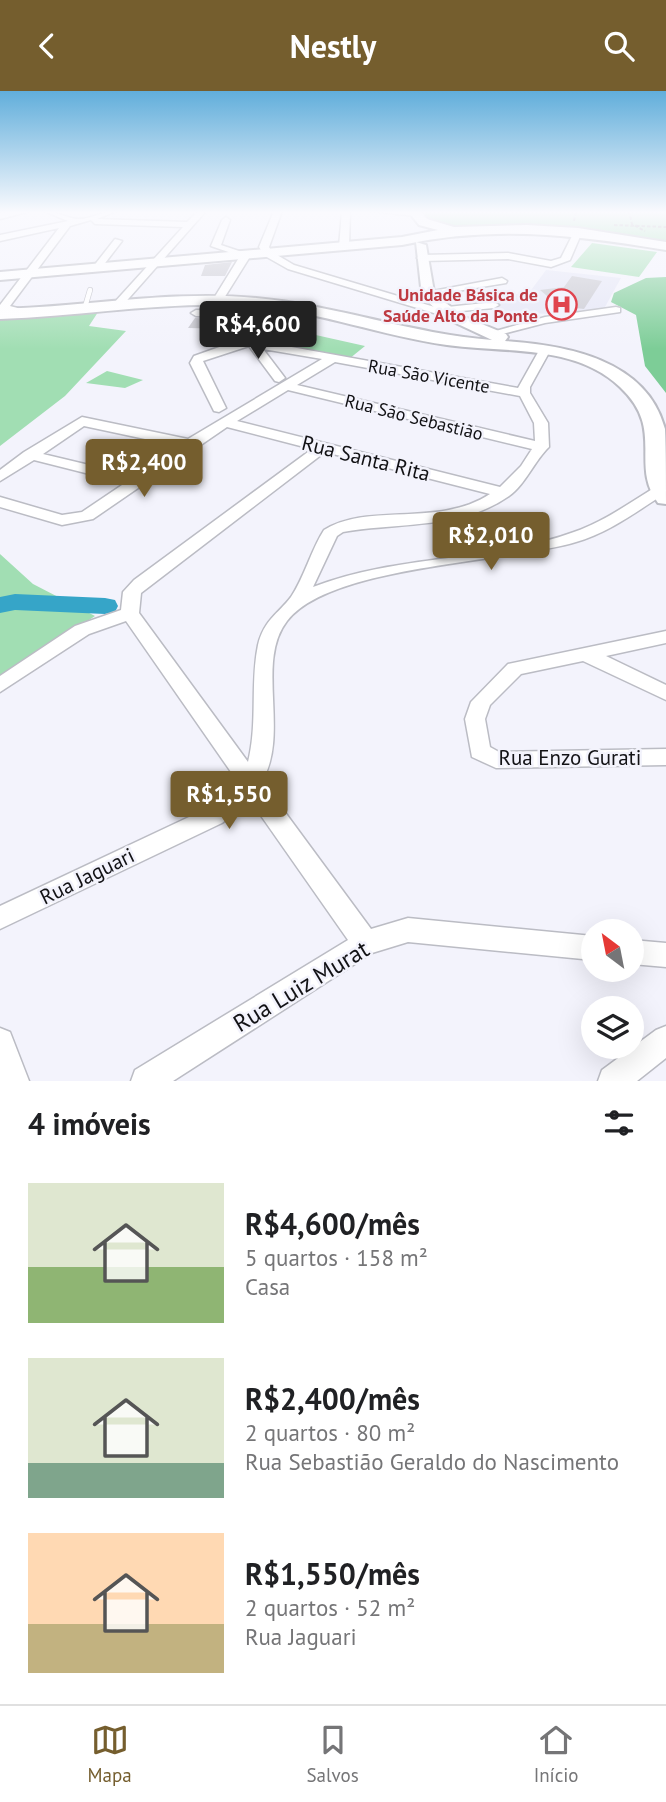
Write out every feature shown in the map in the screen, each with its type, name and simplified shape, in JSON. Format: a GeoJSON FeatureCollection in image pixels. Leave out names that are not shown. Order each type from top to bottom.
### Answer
{"type":"FeatureCollection","features":[{"type":"Feature","properties":{"kind":"main road"},"geometry":{"type":"LineString","coordinates":[[0,276],[222,257]]}},
{"type":"Feature","properties":{"kind":"main road"},"geometry":{"type":"LineString","coordinates":[[423,257],[427,293],[445,312],[467,324],[523,345]]}},
{"type":"Feature","properties":{"kind":"main road"},"geometry":{"type":"LineString","coordinates":[[8,314],[118,304],[216,303],[261,310],[289,306],[461,342],[523,345],[545,349],[607,369],[625,382],[645,405],[656,429],[662,494]]}},
{"type":"Feature","properties":{"kind":"main road"},"geometry":{"type":"LineString","coordinates":[[418,334],[467,324]]}},
{"type":"Feature","properties":{"kind":"street"},"geometry":{"type":"LineString","coordinates":[[8,314],[3,308],[42,257]]}},
{"type":"Feature","properties":{"kind":"street"},"geometry":{"type":"LineString","coordinates":[[96,269],[105,257]]}},
{"type":"Feature","properties":{"kind":"street"},"geometry":{"type":"LineString","coordinates":[[118,304],[163,257]]}},
{"type":"Feature","properties":{"kind":"street"},"geometry":{"type":"LineString","coordinates":[[216,303],[245,257]]}},
{"type":"Feature","properties":{"kind":"street"},"geometry":{"type":"LineString","coordinates":[[275,257],[311,275],[445,312],[494,306]]}},
{"type":"Feature","properties":{"kind":"street"},"geometry":{"type":"LineString","coordinates":[[473,270],[478,257]]}},
{"type":"Feature","properties":{"kind":"street"},"geometry":{"type":"LineString","coordinates":[[514,257],[545,264],[559,263],[566,257]]}},
{"type":"Feature","properties":{"kind":"street"},"geometry":{"type":"LineString","coordinates":[[427,293],[502,281]]}},
{"type":"Feature","properties":{"kind":"street"},"geometry":{"type":"LineString","coordinates":[[196,313],[261,310],[249,340],[210,353],[196,363],[219,408]]}},
{"type":"Feature","properties":{"kind":"street"},"geometry":{"type":"LineString","coordinates":[[491,334],[545,320],[616,310]]}},
{"type":"Feature","properties":{"kind":"street","name":"Rua São Vicente"},"geometry":{"type":"LineString","coordinates":[[209,334],[524,393]]}},
{"type":"Feature","properties":{"kind":"street"},"geometry":{"type":"LineString","coordinates":[[249,340],[283,382]]}},
{"type":"Feature","properties":{"kind":"street"},"geometry":{"type":"LineString","coordinates":[[505,493],[542,447],[544,431],[524,393],[524,387],[545,349]]}},
{"type":"Feature","properties":{"kind":"street"},"geometry":{"type":"LineString","coordinates":[[0,502],[70,521],[87,516],[190,444],[227,423],[283,382],[333,358]]}},
{"type":"Feature","properties":{"kind":"street","name":"Rua São Sebastião"},"geometry":{"type":"LineString","coordinates":[[283,382],[542,447]]}},
{"type":"Feature","properties":{"kind":"street"},"geometry":{"type":"LineString","coordinates":[[0,477],[82,421],[190,444]]}},
{"type":"Feature","properties":{"kind":"street","name":"Rua Santa Rita"},"geometry":{"type":"LineString","coordinates":[[227,423],[505,493]]}},
{"type":"Feature","properties":{"kind":"street"},"geometry":{"type":"LineString","coordinates":[[323,447],[141,584],[132,592],[130,613],[365,943]]}},
{"type":"Feature","properties":{"kind":"street"},"geometry":{"type":"LineString","coordinates":[[29,455],[137,481]]}},
{"type":"Feature","properties":{"kind":"street","name":"Rua Jaguari"},"geometry":{"type":"LineString","coordinates":[[0,918],[214,816],[243,794],[250,783],[260,754],[266,713],[267,645],[283,613],[298,600],[330,533],[338,528],[464,514],[505,493]]}},
{"type":"Feature","properties":{"kind":"street"},"geometry":{"type":"LineString","coordinates":[[298,600],[371,574],[568,540],[662,494]]}},
{"type":"Feature","properties":{"kind":"street"},"geometry":{"type":"LineString","coordinates":[[0,685],[70,637],[130,613]]}},
{"type":"Feature","properties":{"kind":"street","name":"Rua Enzo Gurati"},"geometry":{"type":"LineString","coordinates":[[666,637],[514,669],[481,702],[475,719],[480,751],[487,757],[505,760],[666,757]]}},
{"type":"Feature","properties":{"kind":"street"},"geometry":{"type":"LineString","coordinates":[[587,655],[666,694]]}},
{"type":"Feature","properties":{"kind":"street","name":"Rua Luiz Murat"},"geometry":{"type":"LineString","coordinates":[[146,1081],[365,943],[408,930],[581,947]]}},
{"type":"Feature","properties":{"kind":"street"},"geometry":{"type":"LineString","coordinates":[[644,953],[666,955]]}},
{"type":"Feature","properties":{"kind":"street"},"geometry":{"type":"LineString","coordinates":[[614,1081],[666,1040]]}},
{"type":"Feature","properties":{"kind":"street"},"geometry":{"type":"LineString","coordinates":[[0,1042],[14,1081]]}},
{"type":"Feature","properties":{"kind":"lane"},"geometry":{"type":"LineString","coordinates":[[85,307],[90,291]]}},
{"type":"Feature","properties":{"kind":"shaded area"},"geometry":{"type":"Polygon","coordinates":[[[546,270],[621,278],[605,307],[586,312],[567,315],[493,311],[496,296],[529,293],[546,270]]]}},
{"type":"Feature","properties":{"kind":"green space"},"geometry":{"type":"Polygon","coordinates":[[[580,257],[653,257],[639,277],[571,267],[580,257]]]}},
{"type":"Feature","properties":{"kind":"green space"},"geometry":{"type":"Polygon","coordinates":[[[666,277],[666,393],[645,366],[636,315],[611,302],[614,293],[646,278],[666,277]]]}},
{"type":"Feature","properties":{"kind":"green space"},"geometry":{"type":"Polygon","coordinates":[[[100,309],[89,326],[126,331],[65,396],[0,446],[0,318],[100,309]]]}},
{"type":"Feature","properties":{"kind":"green space"},"geometry":{"type":"Polygon","coordinates":[[[262,323],[365,346],[349,359],[252,340],[262,323]]]}},
{"type":"Feature","properties":{"kind":"green space"},"geometry":{"type":"Polygon","coordinates":[[[107,371],[143,380],[125,388],[86,383],[107,371]]]}},
{"type":"Feature","properties":{"kind":"green space"},"geometry":{"type":"Polygon","coordinates":[[[0,554],[33,584],[95,616],[0,680],[0,554]]]}},
{"type":"Feature","properties":{"kind":"building"},"geometry":{"type":"Polygon","coordinates":[[[232,262],[225,276],[201,276],[205,265],[232,262]]]}},
{"type":"Feature","properties":{"kind":"building"},"geometry":{"type":"Polygon","coordinates":[[[572,276],[602,281],[584,309],[550,305],[553,301],[540,290],[564,287],[572,276]]]}},
{"type":"Feature","properties":{"kind":"building"},"geometry":{"type":"Polygon","coordinates":[[[195,318],[247,323],[232,329],[188,328],[195,318]]]}},
{"type":"Feature","properties":{"kind":"waterway"},"geometry":{"type":"LineString","coordinates":[[0,605],[15,602],[105,606]]}},
{"type":"Feature","properties":{"kind":"place","name":"Unidade Básica de Saúde Alto da Ponte"},"geometry":{"type":"Point","coordinates":[561,304]}}]}
